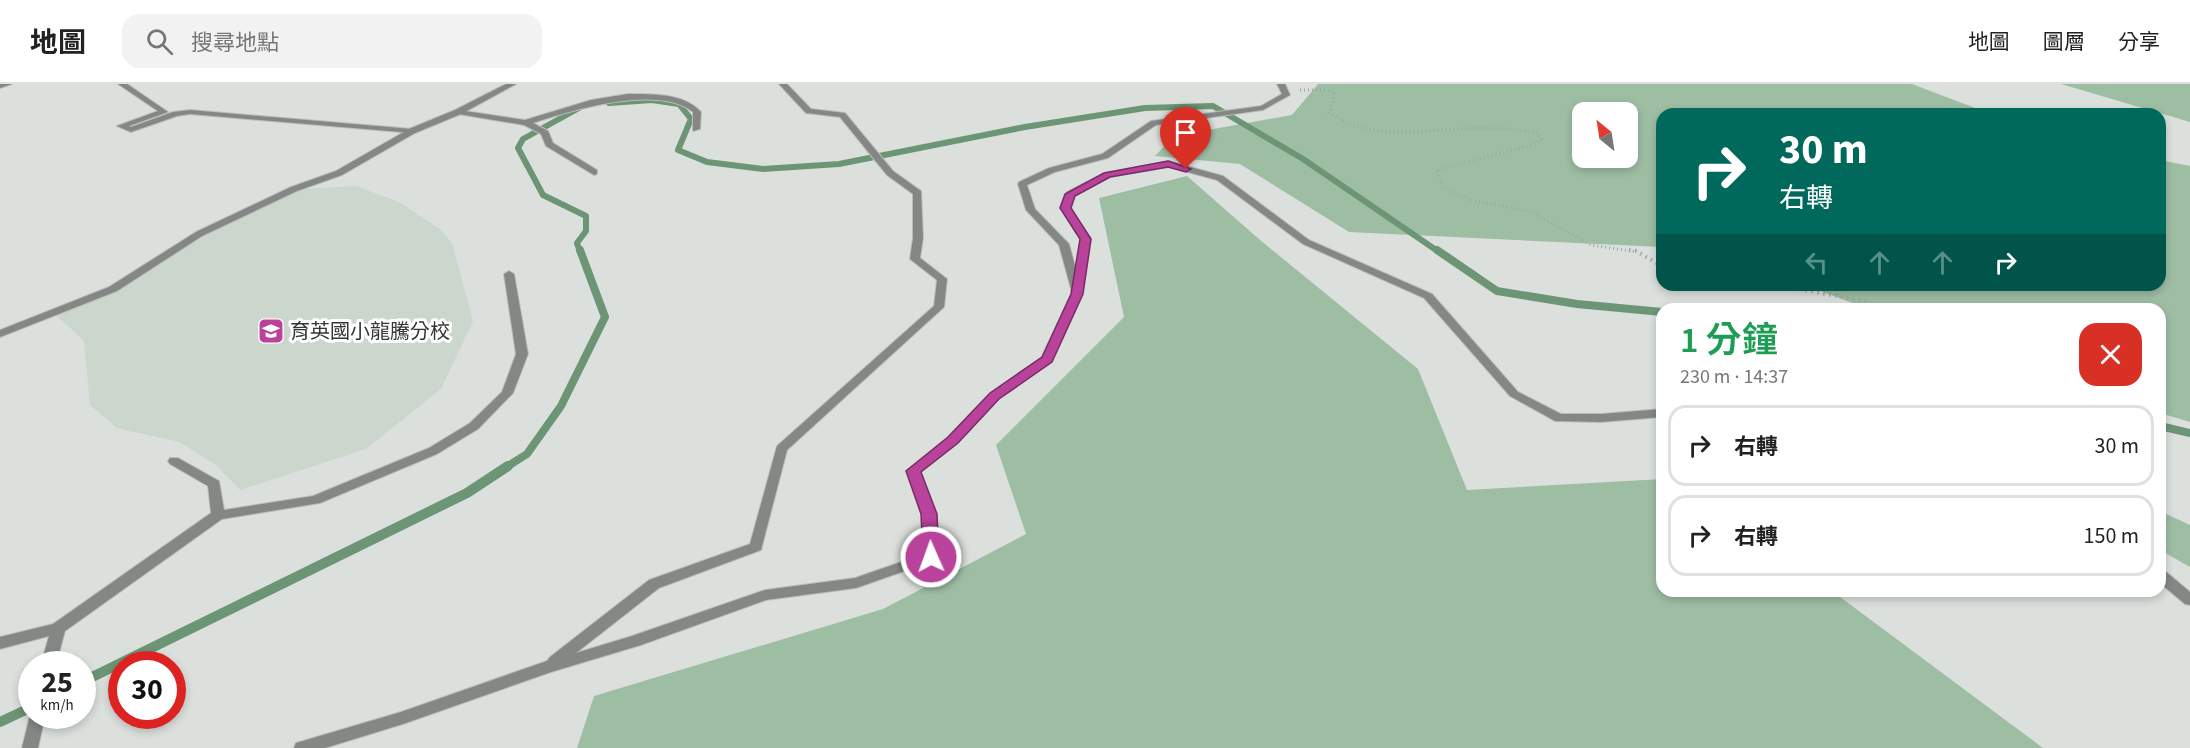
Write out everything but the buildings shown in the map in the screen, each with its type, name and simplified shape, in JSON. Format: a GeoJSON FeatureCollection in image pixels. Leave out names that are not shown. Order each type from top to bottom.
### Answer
{"type":"FeatureCollection","features":[{"type":"Feature","properties":{"kind":"street"},"geometry":{"type":"LineString","coordinates":[[0,86],[8,84]]}},
{"type":"Feature","properties":{"kind":"street"},"geometry":{"type":"LineString","coordinates":[[122,84],[164,112],[121,126],[130,130],[176,114],[190,112],[412,131]]}},
{"type":"Feature","properties":{"kind":"street"},"geometry":{"type":"LineString","coordinates":[[0,334],[113,289],[199,234],[294,189],[339,173],[412,131],[459,112],[512,84]]}},
{"type":"Feature","properties":{"kind":"street"},"geometry":{"type":"LineString","coordinates":[[548,667],[654,584],[756,547],[781,449],[939,307],[942,279],[915,259],[918,238],[918,193],[890,173],[842,115],[809,111],[783,84]]}},
{"type":"Feature","properties":{"kind":"street"},"geometry":{"type":"LineString","coordinates":[[1077,294],[1064,244],[1031,210],[1022,184],[1052,170],[1105,156],[1154,123],[1263,108],[1287,95],[1282,87]]}},
{"type":"Feature","properties":{"kind":"street"},"geometry":{"type":"LineString","coordinates":[[526,123],[589,101],[647,95],[690,104],[697,112],[696,129]]}},
{"type":"Feature","properties":{"kind":"street"},"geometry":{"type":"LineString","coordinates":[[459,112],[526,123],[545,133],[549,144],[594,172]]}},
{"type":"Feature","properties":{"kind":"street"},"geometry":{"type":"LineString","coordinates":[[302,748],[403,718],[548,667],[636,641],[765,596],[856,583],[931,557],[929,514],[914,471],[953,440],[994,396],[1047,359],[1077,294],[1086,239],[1065,208],[1070,194],[1107,175],[1168,164],[1220,177],[1306,242],[1428,297],[1514,394],[1559,418],[1602,418],[1656,414]]}},
{"type":"Feature","properties":{"kind":"street"},"geometry":{"type":"LineString","coordinates":[[0,643],[58,628],[218,515],[315,500],[433,451],[474,426],[507,393],[522,354],[509,274]]}},
{"type":"Feature","properties":{"kind":"street"},"geometry":{"type":"LineString","coordinates":[[174,461],[214,484],[218,515]]}},
{"type":"Feature","properties":{"kind":"street"},"geometry":{"type":"LineString","coordinates":[[2166,580],[2190,600]]}},
{"type":"Feature","properties":{"kind":"street"},"geometry":{"type":"LineString","coordinates":[[52,651],[58,628]]}},
{"type":"Feature","properties":{"kind":"street"},"geometry":{"type":"LineString","coordinates":[[30,748],[34,729]]}},
{"type":"Feature","properties":{"kind":"path"},"geometry":{"type":"LineString","coordinates":[[1282,87],[1325,90],[1335,93],[1329,113],[1336,118],[1364,128],[1423,130],[1505,126],[1538,133],[1541,141],[1532,145],[1436,170],[1444,188],[1469,200],[1530,211],[1591,245],[1636,251],[1656,263]]}},
{"type":"Feature","properties":{"kind":"path"},"geometry":{"type":"LineString","coordinates":[[1810,291],[1871,302]]}},
{"type":"Feature","properties":{"kind":"shaded area","name":"育英國小龍騰分校"},"geometry":{"type":"Polygon","coordinates":[[[356,186],[399,202],[441,230],[452,243],[473,321],[441,389],[366,449],[240,490],[216,465],[179,442],[117,428],[90,405],[84,341],[57,316],[133,274],[196,233],[304,189],[356,186]]]}},
{"type":"Feature","properties":{"kind":"green space"},"geometry":{"type":"Polygon","coordinates":[[[1318,84],[1912,84],[1975,108],[1656,108],[1656,247],[1349,232],[1240,164],[1155,156],[1174,136],[1292,115],[1318,84]]]}},
{"type":"Feature","properties":{"kind":"green space"},"geometry":{"type":"Polygon","coordinates":[[[2061,84],[2190,84],[2190,122],[2166,115],[2166,108],[2142,108],[2061,84]]]}},
{"type":"Feature","properties":{"kind":"green space"},"geometry":{"type":"Polygon","coordinates":[[[2166,161],[2190,166],[2190,422],[2166,415],[2166,303],[1852,303],[1821,291],[2166,291],[2166,161]]]}},
{"type":"Feature","properties":{"kind":"green space"},"geometry":{"type":"Polygon","coordinates":[[[1187,176],[1260,240],[1418,369],[1467,490],[1656,479],[1656,597],[1840,597],[2043,748],[577,748],[594,696],[883,609],[1026,534],[996,445],[1124,317],[1099,198],[1187,176]]]}},
{"type":"Feature","properties":{"kind":"green space"},"geometry":{"type":"Polygon","coordinates":[[[2166,514],[2190,525],[2190,567],[2166,553],[2166,514]]]}},
{"type":"Feature","properties":{"kind":"waterway"},"geometry":{"type":"LineString","coordinates":[[609,103],[652,100],[679,104],[691,119],[678,150],[707,162],[763,169],[839,164],[1025,127],[1145,108],[1213,106],[1303,159],[1439,252]]}},
{"type":"Feature","properties":{"kind":"waterway"},"geometry":{"type":"LineString","coordinates":[[579,108],[523,139],[518,148],[543,195],[586,216],[586,231],[577,243],[580,252]]}},
{"type":"Feature","properties":{"kind":"waterway"},"geometry":{"type":"LineString","coordinates":[[505,468],[527,454],[561,406],[605,317],[580,250]]}},
{"type":"Feature","properties":{"kind":"waterway"},"geometry":{"type":"LineString","coordinates":[[1437,250],[1497,291],[1577,304],[1656,311]]}},
{"type":"Feature","properties":{"kind":"waterway"},"geometry":{"type":"LineString","coordinates":[[2166,427],[2190,433]]}},
{"type":"Feature","properties":{"kind":"waterway"},"geometry":{"type":"LineString","coordinates":[[96,675],[467,493],[508,466]]}},
{"type":"Feature","properties":{"kind":"waterway"},"geometry":{"type":"LineString","coordinates":[[0,722],[18,714]]}},
{"type":"Feature","properties":{"kind":"place","name":"育英國小龍騰分校"},"geometry":{"type":"Point","coordinates":[271,331]}},
{"type":"Feature","properties":{"kind":"route"},"geometry":{"type":"LineString","coordinates":[[931,557],[929,514],[914,471],[953,440],[994,396],[1047,359],[1077,294],[1086,239],[1065,208],[1070,194],[1107,175],[1168,164],[1186,169]]}}]}
